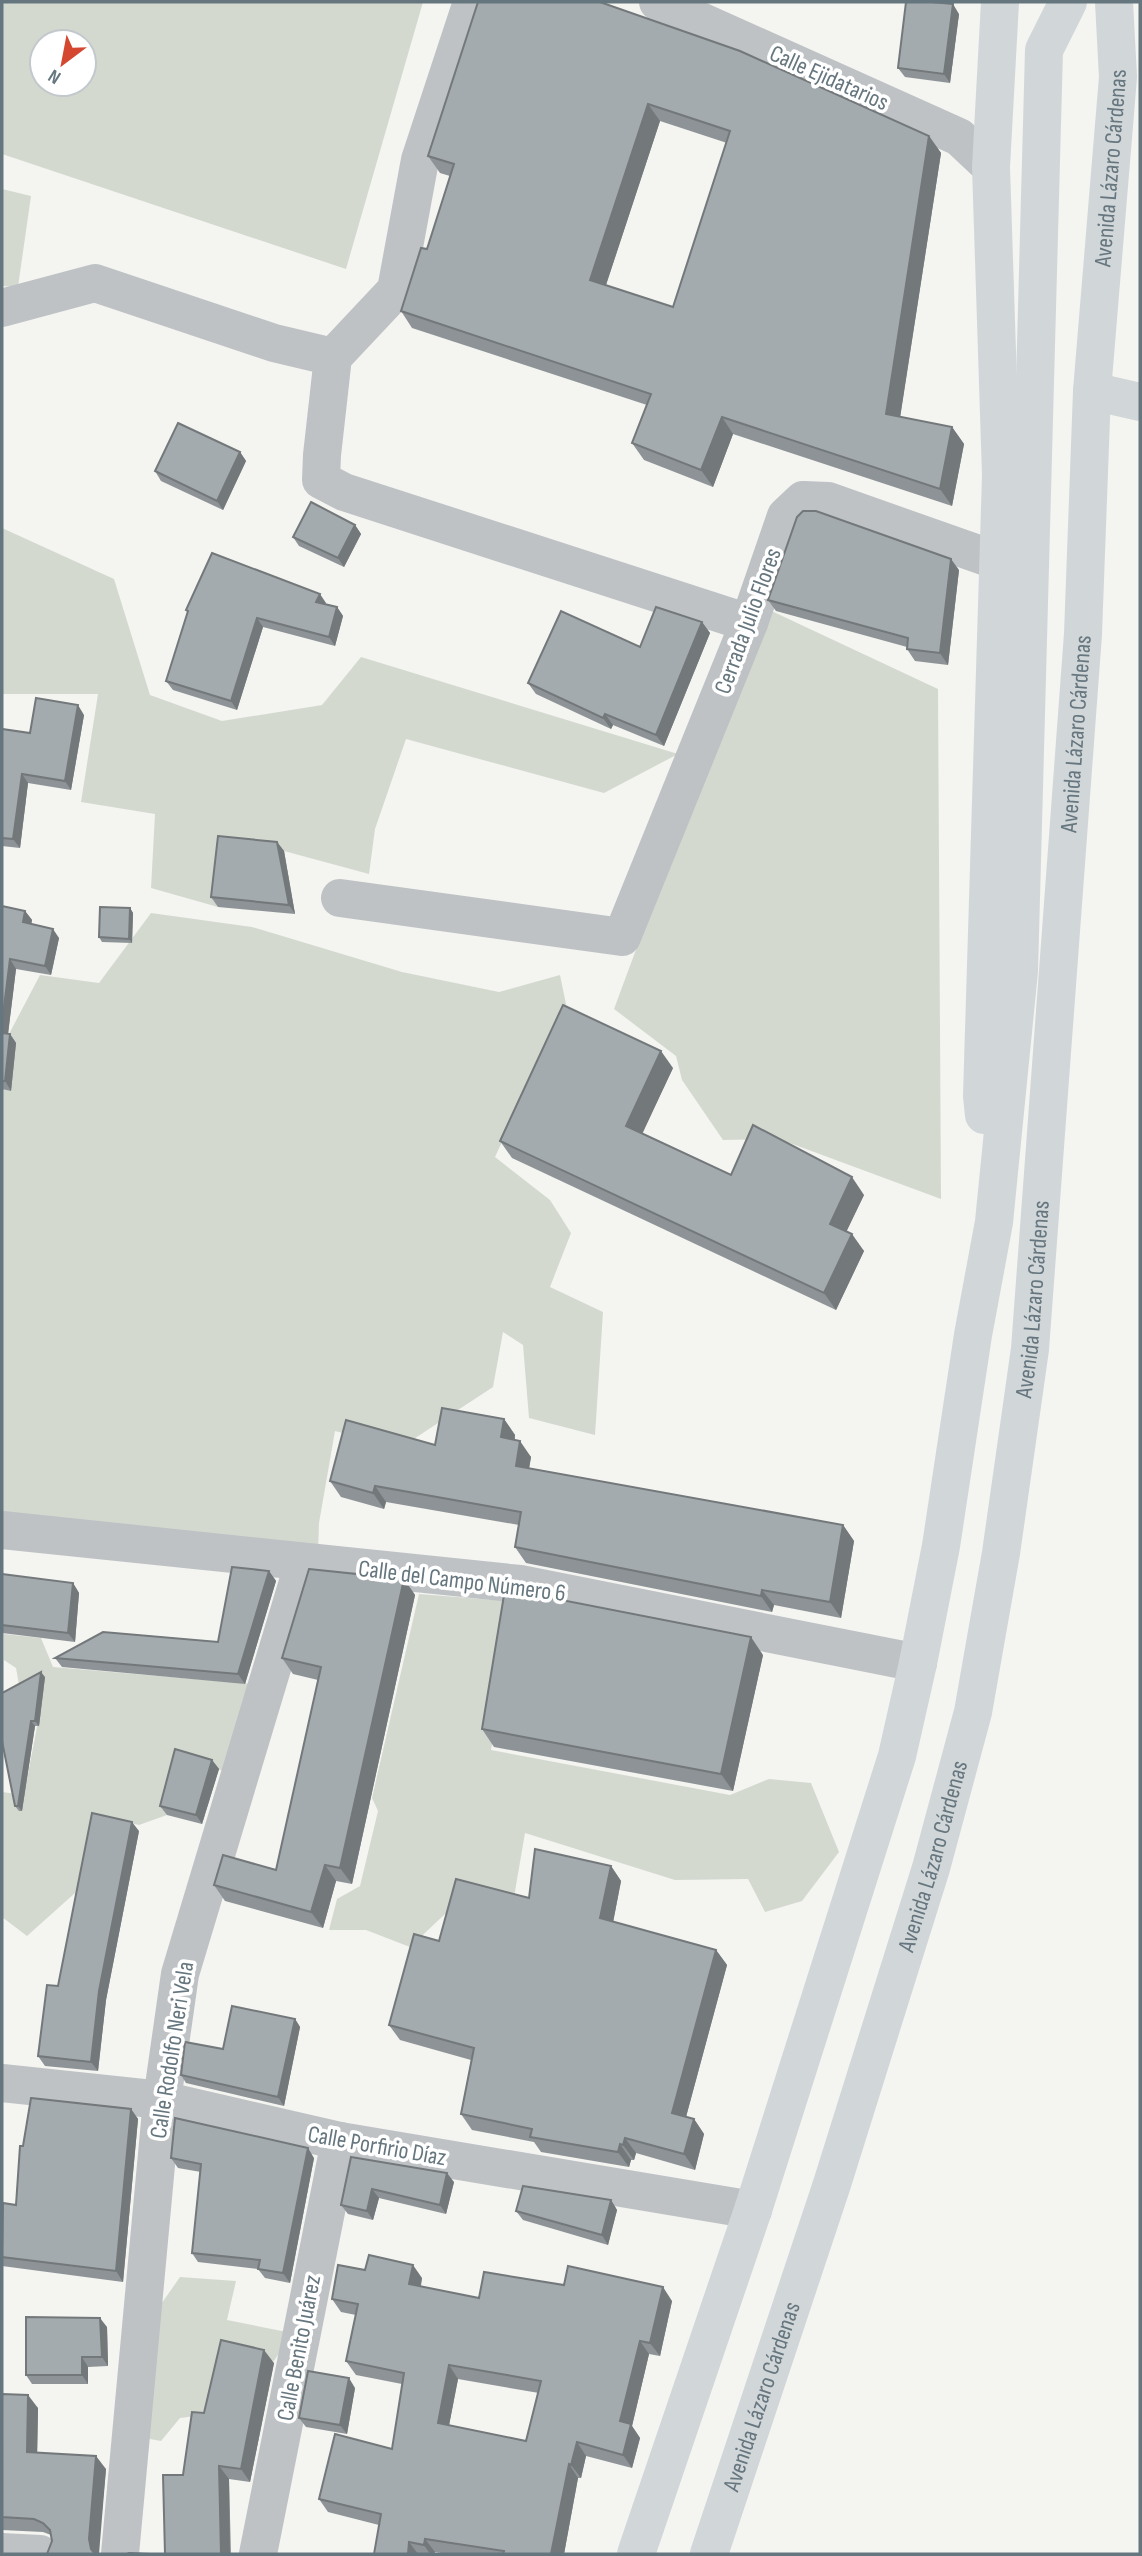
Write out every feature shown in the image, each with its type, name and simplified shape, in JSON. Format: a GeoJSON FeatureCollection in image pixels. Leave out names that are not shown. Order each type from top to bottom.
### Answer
{"type":"FeatureCollection","features":[{"type":"Feature","properties":{"kind":"main road","name":"Avenida Lázaro Cárdenas"},"geometry":{"type":"LineString","coordinates":[[995,1222],[982,1096],[1001,475],[990,167],[1000,2]]}},
{"type":"Feature","properties":{"kind":"main road","name":"Avenida Lázaro Cárdenas"},"geometry":{"type":"LineString","coordinates":[[636,2554],[753,2210],[897,1756],[919,1663],[941,1546],[973,1335],[995,1222],[1019,971],[1044,50],[1069,2]]}},
{"type":"Feature","properties":{"kind":"main road","name":"Avenida Lázaro Cárdenas"},"geometry":{"type":"LineString","coordinates":[[709,2554],[832,2184],[931,1868],[973,1712],[1001,1553],[1030,1349],[1083,634],[1092,391],[1118,77],[1114,2]]}},
{"type":"Feature","properties":{"kind":"main road"},"geometry":{"type":"LineString","coordinates":[[1118,77],[1140,33]]}},
{"type":"Feature","properties":{"kind":"main road"},"geometry":{"type":"LineString","coordinates":[[1092,391],[1140,402]]}},
{"type":"Feature","properties":{"kind":"street"},"geometry":{"type":"LineString","coordinates":[[471,2],[420,160],[396,290],[333,358],[321,480],[344,492],[749,623]]}},
{"type":"Feature","properties":{"kind":"street","name":"Calle Ejidatarios"},"geometry":{"type":"LineString","coordinates":[[658,2],[959,137],[990,167]]}},
{"type":"Feature","properties":{"kind":"street"},"geometry":{"type":"LineString","coordinates":[[2,308],[94,283],[274,343],[333,358]]}},
{"type":"Feature","properties":{"kind":"street","name":"Cerrada Julio Flores"},"geometry":{"type":"LineString","coordinates":[[340,898],[622,937],[749,623],[786,516],[803,500],[828,502],[998,561]]}},
{"type":"Feature","properties":{"kind":"street","name":"Calle del Campo Número 6"},"geometry":{"type":"LineString","coordinates":[[2,1530],[520,1584],[919,1663]]}},
{"type":"Feature","properties":{"kind":"street","name":"Calle Rodolfo Neri Vela"},"geometry":{"type":"LineString","coordinates":[[121,2554],[162,2100],[180,1974],[304,1562]]}},
{"type":"Feature","properties":{"kind":"street","name":"Calle Porfirio Díaz"},"geometry":{"type":"LineString","coordinates":[[2,2083],[162,2100],[340,2141],[753,2210]]}},
{"type":"Feature","properties":{"kind":"street","name":"Calle Benito Juárez"},"geometry":{"type":"LineString","coordinates":[[258,2554],[340,2141]]}},
{"type":"Feature","properties":{"kind":"street"},"geometry":{"type":"LineString","coordinates":[[2,2552],[40,2554]]}},
{"type":"Feature","properties":{"kind":"shaded area"},"geometry":{"type":"Polygon","coordinates":[[[2,2],[423,2],[346,269],[2,154],[2,2]]]}},
{"type":"Feature","properties":{"kind":"shaded area"},"geometry":{"type":"Polygon","coordinates":[[[2,189],[31,196],[18,287],[2,286],[2,189]]]}},
{"type":"Feature","properties":{"kind":"shaded area"},"geometry":{"type":"Polygon","coordinates":[[[2,528],[114,579],[150,695],[222,721],[322,705],[361,657],[678,754],[604,793],[406,739],[375,829],[369,874],[284,851],[225,845],[218,907],[151,888],[155,814],[81,802],[98,694],[2,694],[2,528]]]}},
{"type":"Feature","properties":{"kind":"shaded area"},"geometry":{"type":"Polygon","coordinates":[[[763,607],[938,689],[941,1199],[779,1139],[723,1140],[682,1080],[676,1056],[614,1009],[763,607]]]}},
{"type":"Feature","properties":{"kind":"shaded area"},"geometry":{"type":"Polygon","coordinates":[[[151,913],[252,927],[402,972],[499,992],[560,975],[566,1004],[495,1157],[550,1200],[571,1233],[550,1287],[603,1312],[595,1435],[529,1418],[523,1345],[503,1332],[493,1387],[400,1448],[335,1431],[319,1523],[318,1553],[2,1516],[2,1034],[9,1034],[40,975],[99,983],[151,913]]]}},
{"type":"Feature","properties":{"kind":"shaded area"},"geometry":{"type":"Polygon","coordinates":[[[419,1594],[518,1602],[491,1750],[730,1795],[769,1779],[811,1783],[839,1852],[802,1901],[765,1912],[748,1879],[675,1880],[525,1833],[513,1903],[459,1908],[445,1914],[410,1947],[366,1930],[329,1930],[337,1899],[360,1886],[378,1811],[372,1798],[419,1594]]]}},
{"type":"Feature","properties":{"kind":"shaded area"},"geometry":{"type":"Polygon","coordinates":[[[4,1634],[41,1638],[53,1667],[253,1684],[228,1772],[181,1759],[167,1815],[139,1825],[100,1816],[75,1893],[27,1936],[2,1917],[2,1792],[24,1795],[41,1706],[20,1690],[16,1668],[4,1660],[4,1634]]]}},
{"type":"Feature","properties":{"kind":"shaded area"},"geometry":{"type":"Polygon","coordinates":[[[180,2277],[236,2281],[227,2320],[292,2333],[274,2361],[230,2350],[205,2415],[180,2418],[161,2441],[139,2437],[157,2310],[180,2277]]]}},
{"type":"Feature","properties":{"kind":"building"},"geometry":{"type":"Polygon","coordinates":[[[478,2],[600,2],[740,51],[929,136],[886,414],[952,427],[940,489],[722,417],[701,470],[632,443],[651,394],[401,311],[421,248],[427,249],[454,164],[428,156],[478,2]],[[648,104],[590,280],[673,307],[730,131],[648,104]]]}},
{"type":"Feature","properties":{"kind":"building"},"geometry":{"type":"Polygon","coordinates":[[[906,2],[953,4],[944,74],[898,68],[906,2]]]}},
{"type":"Feature","properties":{"kind":"building"},"geometry":{"type":"Polygon","coordinates":[[[178,423],[240,452],[217,501],[155,471],[178,423]]]}},
{"type":"Feature","properties":{"kind":"building"},"geometry":{"type":"Polygon","coordinates":[[[311,502],[355,525],[338,558],[293,537],[311,502]]]}},
{"type":"Feature","properties":{"kind":"building"},"geometry":{"type":"Polygon","coordinates":[[[803,511],[816,511],[951,559],[940,653],[907,649],[908,638],[768,600],[797,517],[803,511]]]}},
{"type":"Feature","properties":{"kind":"building"},"geometry":{"type":"Polygon","coordinates":[[[212,553],[320,594],[316,602],[337,607],[329,637],[257,618],[231,701],[166,681],[188,611],[186,610],[212,553]]]}},
{"type":"Feature","properties":{"kind":"building"},"geometry":{"type":"Polygon","coordinates":[[[656,607],[702,622],[656,735],[605,714],[603,718],[528,683],[561,611],[640,647],[656,607]]]}},
{"type":"Feature","properties":{"kind":"building"},"geometry":{"type":"Polygon","coordinates":[[[36,698],[78,705],[65,781],[22,774],[13,839],[2,838],[2,729],[30,733],[36,698]]]}},
{"type":"Feature","properties":{"kind":"building"},"geometry":{"type":"Polygon","coordinates":[[[218,836],[277,842],[289,905],[211,897],[218,836]]]}},
{"type":"Feature","properties":{"kind":"building"},"geometry":{"type":"Polygon","coordinates":[[[2,906],[25,911],[23,922],[53,929],[45,966],[10,959],[2,1023],[2,906]]]}},
{"type":"Feature","properties":{"kind":"building"},"geometry":{"type":"Polygon","coordinates":[[[100,907],[130,908],[129,939],[99,937],[100,907]]]}},
{"type":"Feature","properties":{"kind":"building"},"geometry":{"type":"Polygon","coordinates":[[[563,1005],[661,1051],[626,1126],[731,1175],[753,1125],[852,1177],[830,1224],[852,1234],[824,1293],[500,1141],[563,1005]]]}},
{"type":"Feature","properties":{"kind":"building"},"geometry":{"type":"Polygon","coordinates":[[[2,1033],[10,1034],[5,1081],[2,1081],[2,1033]]]}},
{"type":"Feature","properties":{"kind":"building"},"geometry":{"type":"Polygon","coordinates":[[[442,1408],[504,1419],[501,1437],[520,1441],[516,1466],[843,1525],[830,1602],[762,1590],[761,1596],[515,1547],[521,1512],[375,1486],[373,1493],[330,1481],[346,1420],[435,1445],[442,1408]]]}},
{"type":"Feature","properties":{"kind":"building"},"geometry":{"type":"Polygon","coordinates":[[[232,1567],[269,1571],[238,1674],[55,1658],[103,1632],[218,1642],[232,1567]]]}},
{"type":"Feature","properties":{"kind":"building"},"geometry":{"type":"Polygon","coordinates":[[[309,1569],[404,1579],[340,1868],[325,1865],[311,1912],[214,1885],[223,1855],[276,1870],[321,1667],[282,1658],[309,1569]]]}},
{"type":"Feature","properties":{"kind":"building"},"geometry":{"type":"Polygon","coordinates":[[[2,1574],[73,1583],[68,1633],[2,1625],[2,1574]]]}},
{"type":"Feature","properties":{"kind":"building"},"geometry":{"type":"Polygon","coordinates":[[[505,1589],[751,1637],[721,1774],[482,1729],[505,1589]]]}},
{"type":"Feature","properties":{"kind":"building"},"geometry":{"type":"Polygon","coordinates":[[[41,1672],[35,1721],[31,1721],[18,1806],[15,1806],[2,1741],[2,1693],[41,1672]]]}},
{"type":"Feature","properties":{"kind":"building"},"geometry":{"type":"Polygon","coordinates":[[[175,1749],[212,1760],[196,1815],[160,1806],[175,1749]]]}},
{"type":"Feature","properties":{"kind":"building"},"geometry":{"type":"Polygon","coordinates":[[[92,1813],[132,1822],[99,1991],[91,2062],[38,2056],[47,1985],[58,1986],[92,1813]]]}},
{"type":"Feature","properties":{"kind":"building"},"geometry":{"type":"Polygon","coordinates":[[[535,1849],[611,1866],[600,1918],[716,1950],[672,2113],[694,2119],[684,2154],[625,2138],[618,2152],[530,2137],[532,2129],[461,2114],[474,2048],[389,2025],[414,1934],[439,1941],[456,1879],[529,1898],[535,1849]]]}},
{"type":"Feature","properties":{"kind":"building"},"geometry":{"type":"Polygon","coordinates":[[[232,2006],[295,2019],[278,2097],[181,2075],[185,2042],[223,2049],[232,2006]]]}},
{"type":"Feature","properties":{"kind":"building"},"geometry":{"type":"Polygon","coordinates":[[[31,2098],[131,2109],[116,2271],[2,2257],[3,2203],[16,2205],[20,2146],[23,2146],[31,2098]]]}},
{"type":"Feature","properties":{"kind":"building"},"geometry":{"type":"Polygon","coordinates":[[[175,2118],[308,2148],[283,2273],[258,2269],[260,2260],[192,2253],[201,2164],[171,2158],[175,2118]]]}},
{"type":"Feature","properties":{"kind":"building"},"geometry":{"type":"Polygon","coordinates":[[[351,2157],[447,2173],[440,2205],[372,2189],[367,2211],[341,2205],[351,2157]]]}},
{"type":"Feature","properties":{"kind":"building"},"geometry":{"type":"Polygon","coordinates":[[[523,2186],[611,2200],[602,2235],[516,2211],[523,2186]]]}},
{"type":"Feature","properties":{"kind":"building"},"geometry":{"type":"Polygon","coordinates":[[[369,2255],[413,2265],[409,2284],[479,2298],[484,2272],[564,2285],[568,2266],[663,2287],[650,2343],[640,2341],[620,2421],[631,2424],[623,2455],[577,2442],[571,2465],[569,2464],[551,2554],[503,2554],[504,2551],[425,2539],[424,2545],[409,2542],[408,2554],[374,2554],[381,2514],[319,2499],[335,2434],[392,2449],[404,2373],[346,2361],[358,2304],[332,2299],[338,2265],[365,2270],[369,2255]],[[449,2365],[438,2423],[526,2441],[541,2381],[449,2365]]]}},
{"type":"Feature","properties":{"kind":"building"},"geometry":{"type":"Polygon","coordinates":[[[26,2317],[100,2318],[102,2357],[82,2357],[82,2375],[26,2375],[26,2317]]]}},
{"type":"Feature","properties":{"kind":"building"},"geometry":{"type":"Polygon","coordinates":[[[221,2340],[264,2350],[241,2469],[219,2466],[221,2554],[165,2554],[163,2475],[183,2475],[192,2412],[204,2413],[221,2340]]]}},
{"type":"Feature","properties":{"kind":"building"},"geometry":{"type":"Polygon","coordinates":[[[308,2371],[349,2378],[340,2425],[299,2418],[308,2371]]]}},
{"type":"Feature","properties":{"kind":"building"},"geometry":{"type":"Polygon","coordinates":[[[2,2394],[28,2395],[27,2452],[96,2456],[89,2539],[95,2554],[47,2554],[52,2541],[50,2530],[43,2523],[34,2519],[2,2517],[2,2394]]]}}]}
